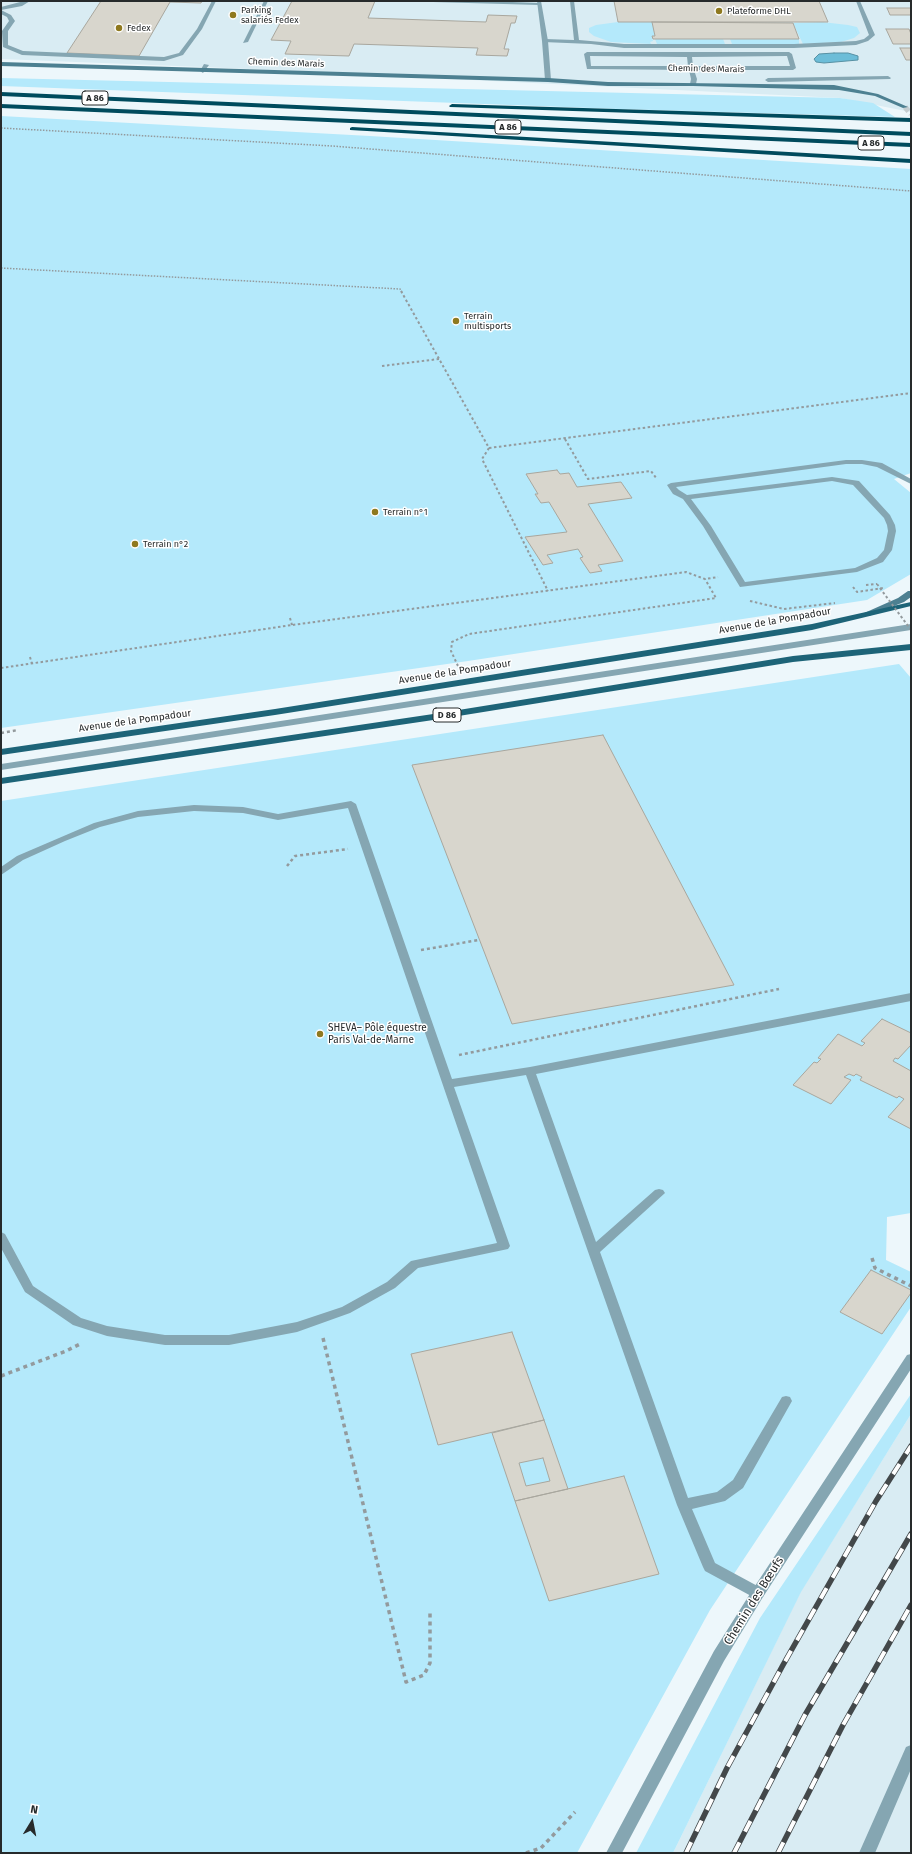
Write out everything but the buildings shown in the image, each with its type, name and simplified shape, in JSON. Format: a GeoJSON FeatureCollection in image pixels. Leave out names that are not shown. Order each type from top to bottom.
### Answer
{"type":"FeatureCollection","features":[{"type":"Feature","properties":{"kind":"highway","name":"A 86"},"geometry":{"type":"LineString","coordinates":[[1,94],[911,134]]}},
{"type":"Feature","properties":{"kind":"highway"},"geometry":{"type":"LineString","coordinates":[[190,102],[236,98],[402,104]]}},
{"type":"Feature","properties":{"kind":"highway"},"geometry":{"type":"LineString","coordinates":[[442,105],[911,120]]}},
{"type":"Feature","properties":{"kind":"highway","name":"A 86"},"geometry":{"type":"LineString","coordinates":[[1,106],[911,145]]}},
{"type":"Feature","properties":{"kind":"highway"},"geometry":{"type":"LineString","coordinates":[[184,114],[215,121],[911,161]]}},
{"type":"Feature","properties":{"kind":"main road","name":"Avenue de la Pompadour"},"geometry":{"type":"LineString","coordinates":[[1,752],[274,712],[789,631],[830,624],[911,604]]}},
{"type":"Feature","properties":{"kind":"main road","name":"D 86"},"geometry":{"type":"LineString","coordinates":[[1,781],[440,716],[793,659],[911,647]]}},
{"type":"Feature","properties":{"kind":"street"},"geometry":{"type":"LineString","coordinates":[[1,11],[28,1]]}},
{"type":"Feature","properties":{"kind":"street"},"geometry":{"type":"LineString","coordinates":[[1,11],[9,16],[12,21],[4,31],[5,46],[22,53],[164,59],[180,54],[199,28],[214,1]]}},
{"type":"Feature","properties":{"kind":"street"},"geometry":{"type":"LineString","coordinates":[[245,42],[266,1]]}},
{"type":"Feature","properties":{"kind":"street"},"geometry":{"type":"LineString","coordinates":[[433,1],[539,3],[545,41],[548,80]]}},
{"type":"Feature","properties":{"kind":"street"},"geometry":{"type":"LineString","coordinates":[[572,1],[578,41]]}},
{"type":"Feature","properties":{"kind":"street"},"geometry":{"type":"LineString","coordinates":[[545,41],[578,41],[624,46],[794,46],[856,43],[866,40],[872,35],[858,1]]}},
{"type":"Feature","properties":{"kind":"street"},"geometry":{"type":"LineString","coordinates":[[587,54],[689,55],[789,54],[793,68],[589,68],[587,54]]}},
{"type":"Feature","properties":{"kind":"street"},"geometry":{"type":"LineString","coordinates":[[689,55],[693,82]]}},
{"type":"Feature","properties":{"kind":"street","name":"Chemin des Marais"},"geometry":{"type":"LineString","coordinates":[[1,64],[548,80],[602,84],[768,80],[824,84],[876,95],[890,100],[904,108]]}},
{"type":"Feature","properties":{"kind":"street"},"geometry":{"type":"LineString","coordinates":[[203,71],[206,65]]}},
{"type":"Feature","properties":{"kind":"street"},"geometry":{"type":"LineString","coordinates":[[768,80],[888,78]]}},
{"type":"Feature","properties":{"kind":"street","name":"Chemin des Marais"},"geometry":{"type":"LineString","coordinates":[[693,82],[840,88]]}},
{"type":"Feature","properties":{"kind":"street"},"geometry":{"type":"LineString","coordinates":[[686,497],[832,479],[844,480],[856,484],[861,488],[887,517],[891,525],[891,541],[885,555],[875,562],[857,570],[743,585],[707,526],[686,497],[676,492],[671,485],[846,462],[862,462],[879,465],[911,482]]}},
{"type":"Feature","properties":{"kind":"street"},"geometry":{"type":"LineString","coordinates":[[862,615],[901,600],[911,593]]}},
{"type":"Feature","properties":{"kind":"street"},"geometry":{"type":"LineString","coordinates":[[1,767],[911,629]]}},
{"type":"Feature","properties":{"kind":"street"},"geometry":{"type":"LineString","coordinates":[[1,872],[20,858],[97,825],[138,814],[194,808],[243,810],[278,817],[351,804],[504,1246],[415,1264],[391,1284],[346,1310],[297,1327],[229,1340],[165,1340],[107,1331],[77,1322],[29,1289],[1,1237]]}},
{"type":"Feature","properties":{"kind":"street"},"geometry":{"type":"LineString","coordinates":[[448,1084],[530,1071],[911,996]]}},
{"type":"Feature","properties":{"kind":"street"},"geometry":{"type":"LineString","coordinates":[[530,1071],[684,1505],[710,1567],[758,1593]]}},
{"type":"Feature","properties":{"kind":"street"},"geometry":{"type":"LineString","coordinates":[[594,1251],[658,1193]]}},
{"type":"Feature","properties":{"kind":"street","name":"Chemin des Bœufs"},"geometry":{"type":"LineString","coordinates":[[614,1853],[719,1656],[758,1593],[911,1359]]}},
{"type":"Feature","properties":{"kind":"street"},"geometry":{"type":"LineString","coordinates":[[684,1505],[720,1497],[738,1484],[786,1401]]}},
{"type":"Feature","properties":{"kind":"street"},"geometry":{"type":"LineString","coordinates":[[867,1853],[911,1752]]}},
{"type":"Feature","properties":{"kind":"path"},"geometry":{"type":"LineString","coordinates":[[1,128],[332,146],[911,191]]}},
{"type":"Feature","properties":{"kind":"path"},"geometry":{"type":"LineString","coordinates":[[1,268],[400,289],[489,448]]}},
{"type":"Feature","properties":{"kind":"path"},"geometry":{"type":"LineString","coordinates":[[382,366],[439,359]]}},
{"type":"Feature","properties":{"kind":"path"},"geometry":{"type":"LineString","coordinates":[[489,448],[911,393]]}},
{"type":"Feature","properties":{"kind":"path"},"geometry":{"type":"LineString","coordinates":[[565,439],[588,479],[651,471],[661,483],[671,485]]}},
{"type":"Feature","properties":{"kind":"path"},"geometry":{"type":"LineString","coordinates":[[489,448],[482,459],[548,591]]}},
{"type":"Feature","properties":{"kind":"path"},"geometry":{"type":"LineString","coordinates":[[1,668],[292,625],[686,572],[705,579],[737,574]]}},
{"type":"Feature","properties":{"kind":"path"},"geometry":{"type":"LineString","coordinates":[[460,670],[452,651],[452,642],[469,634],[716,598],[705,579]]}},
{"type":"Feature","properties":{"kind":"path"},"geometry":{"type":"LineString","coordinates":[[870,584],[877,584],[911,629]]}},
{"type":"Feature","properties":{"kind":"path"},"geometry":{"type":"LineString","coordinates":[[853,587],[857,592],[887,588]]}},
{"type":"Feature","properties":{"kind":"path"},"geometry":{"type":"LineString","coordinates":[[745,600],[784,609],[836,602]]}},
{"type":"Feature","properties":{"kind":"path"},"geometry":{"type":"LineString","coordinates":[[290,618],[292,625]]}},
{"type":"Feature","properties":{"kind":"path"},"geometry":{"type":"LineString","coordinates":[[30,657],[32,664]]}},
{"type":"Feature","properties":{"kind":"path"},"geometry":{"type":"LineString","coordinates":[[286,866],[295,856],[366,847]]}},
{"type":"Feature","properties":{"kind":"path"},"geometry":{"type":"LineString","coordinates":[[403,953],[479,940]]}},
{"type":"Feature","properties":{"kind":"path"},"geometry":{"type":"LineString","coordinates":[[440,1058],[779,989]]}},
{"type":"Feature","properties":{"kind":"path"},"geometry":{"type":"LineString","coordinates":[[872,1258],[875,1268],[911,1286]]}},
{"type":"Feature","properties":{"kind":"path"},"geometry":{"type":"LineString","coordinates":[[318,1320],[406,1682],[424,1675],[430,1663],[430,1613]]}},
{"type":"Feature","properties":{"kind":"path"},"geometry":{"type":"LineString","coordinates":[[1,1376],[66,1352],[107,1331]]}},
{"type":"Feature","properties":{"kind":"path"},"geometry":{"type":"LineString","coordinates":[[526,1853],[541,1848],[575,1812]]}},
{"type":"Feature","properties":{"kind":"shaded area"},"geometry":{"type":"Polygon","coordinates":[[[1,1],[911,1],[911,112],[840,98],[227,68],[1,59],[1,1]]]}},
{"type":"Feature","properties":{"kind":"shaded area"},"geometry":{"type":"Polygon","coordinates":[[[618,22],[652,22],[655,36],[652,37],[653,41],[650,42],[651,44],[611,42],[594,36],[589,32],[589,28],[596,25],[618,22]]]}},
{"type":"Feature","properties":{"kind":"shaded area"},"geometry":{"type":"Polygon","coordinates":[[[822,22],[857,27],[860,33],[854,38],[841,42],[803,44],[793,23],[822,22]]]}},
{"type":"Feature","properties":{"kind":"shaded area"},"geometry":{"type":"Polygon","coordinates":[[[655,39],[723,39],[725,44],[657,44],[655,39]]]}},
{"type":"Feature","properties":{"kind":"shaded area"},"geometry":{"type":"Polygon","coordinates":[[[730,39],[799,39],[799,44],[732,44],[730,39]]]}},
{"type":"Feature","properties":{"kind":"shaded area"},"geometry":{"type":"Polygon","coordinates":[[[848,53],[858,56],[858,60],[824,63],[816,62],[814,59],[819,54],[848,53]]]}},
{"type":"Feature","properties":{"kind":"shaded area"},"geometry":{"type":"Polygon","coordinates":[[[1,78],[840,98],[873,103],[895,117],[618,109],[1,86],[1,78]]]}},
{"type":"Feature","properties":{"kind":"shaded area","name":"Terrain multisports"},"geometry":{"type":"Polygon","coordinates":[[[1,116],[370,136],[911,169],[911,473],[894,479],[911,493],[911,574],[867,600],[468,661],[1,728],[1,116]]]}},
{"type":"Feature","properties":{"kind":"shaded area"},"geometry":{"type":"Polygon","coordinates":[[[899,664],[911,678],[911,1213],[887,1217],[886,1260],[911,1272],[911,1307],[710,1610],[577,1853],[1,1853],[1,801],[899,664]]]}},
{"type":"Feature","properties":{"kind":"shaded area"},"geometry":{"type":"Polygon","coordinates":[[[911,1394],[911,1414],[801,1592],[673,1853],[636,1853],[760,1618],[911,1394]]]}},
{"type":"Feature","properties":{"kind":"shaded area"},"geometry":{"type":"Polygon","coordinates":[[[911,1414],[911,1853],[673,1853],[801,1591],[911,1414]]]}},
{"type":"Feature","properties":{"kind":"tunnel"},"geometry":{"type":"LineString","coordinates":[[905,107],[911,114]]}},
{"type":"Feature","properties":{"kind":"railway"},"geometry":{"type":"LineString","coordinates":[[686,1853],[727,1768],[783,1665],[876,1501],[911,1446]]}},
{"type":"Feature","properties":{"kind":"railway"},"geometry":{"type":"LineString","coordinates":[[734,1853],[805,1715],[911,1534]]}},
{"type":"Feature","properties":{"kind":"railway"},"geometry":{"type":"LineString","coordinates":[[778,1853],[843,1725],[911,1605]]}},
{"type":"Feature","properties":{"kind":"place","name":"Plateforme DHL"},"geometry":{"type":"Point","coordinates":[719,11]}},
{"type":"Feature","properties":{"kind":"place","name":"Parking salariés Fedex"},"geometry":{"type":"Point","coordinates":[233,15]}},
{"type":"Feature","properties":{"kind":"place","name":"Fedex"},"geometry":{"type":"Point","coordinates":[119,28]}},
{"type":"Feature","properties":{"kind":"place","name":"Terrain multisports"},"geometry":{"type":"Point","coordinates":[456,321]}},
{"type":"Feature","properties":{"kind":"place","name":"Terrain n°1"},"geometry":{"type":"Point","coordinates":[375,512]}},
{"type":"Feature","properties":{"kind":"place","name":"Terrain n°2"},"geometry":{"type":"Point","coordinates":[135,544]}},
{"type":"Feature","properties":{"kind":"place","name":"SHEVA– Pôle équestre Paris Val-de-Marne"},"geometry":{"type":"Point","coordinates":[320,1034]}}]}
